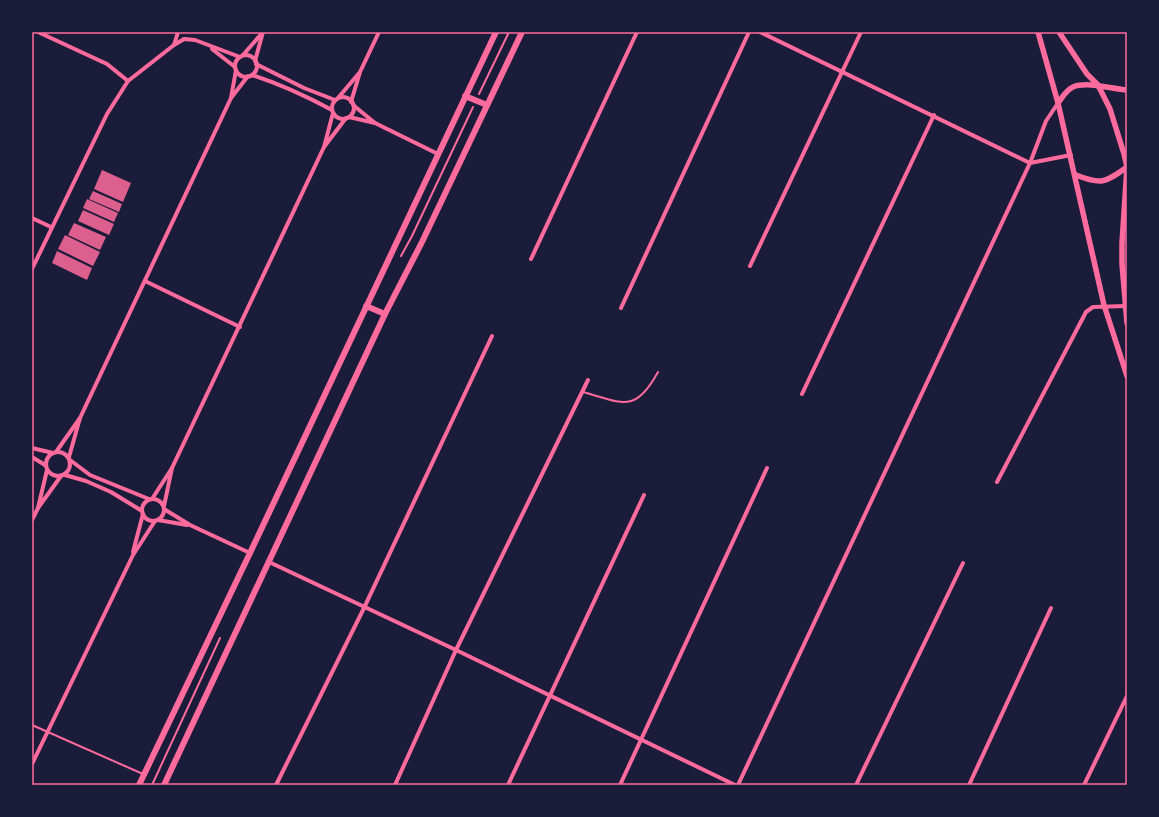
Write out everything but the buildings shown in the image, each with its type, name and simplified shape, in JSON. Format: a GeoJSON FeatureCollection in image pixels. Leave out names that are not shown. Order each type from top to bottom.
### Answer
{"type":"FeatureCollection","features":[{"type":"Feature","properties":{"kind":"main road"},"geometry":{"type":"LineString","coordinates":[[139,785],[496,32]]}},
{"type":"Feature","properties":{"kind":"main road"},"geometry":{"type":"LineString","coordinates":[[164,785],[385,314],[422,242],[522,32]]}},
{"type":"Feature","properties":{"kind":"main road"},"geometry":{"type":"LineString","coordinates":[[465,96],[487,105]]}},
{"type":"Feature","properties":{"kind":"main road"},"geometry":{"type":"LineString","coordinates":[[366,306],[385,314]]}},
{"type":"Feature","properties":{"kind":"street"},"geometry":{"type":"LineString","coordinates":[[38,32],[107,64],[128,81]]}},
{"type":"Feature","properties":{"kind":"street"},"geometry":{"type":"LineString","coordinates":[[174,45],[178,32]]}},
{"type":"Feature","properties":{"kind":"street"},"geometry":{"type":"LineString","coordinates":[[32,520],[38,508],[70,468],[69,459],[80,418],[230,98],[236,69],[236,61],[263,32]]}},
{"type":"Feature","properties":{"kind":"street"},"geometry":{"type":"LineString","coordinates":[[230,98],[256,70],[256,62],[263,32]]}},
{"type":"Feature","properties":{"kind":"street"},"geometry":{"type":"LineString","coordinates":[[324,146],[353,112],[352,103],[360,72],[379,32]]}},
{"type":"Feature","properties":{"kind":"street"},"geometry":{"type":"LineString","coordinates":[[531,259],[637,32]]}},
{"type":"Feature","properties":{"kind":"street"},"geometry":{"type":"LineString","coordinates":[[621,308],[749,32]]}},
{"type":"Feature","properties":{"kind":"street"},"geometry":{"type":"LineString","coordinates":[[760,32],[934,115],[1030,163],[1071,155]]}},
{"type":"Feature","properties":{"kind":"street"},"geometry":{"type":"LineString","coordinates":[[750,266],[861,32]]}},
{"type":"Feature","properties":{"kind":"street"},"geometry":{"type":"LineString","coordinates":[[1038,32],[1076,175],[1104,305],[1127,376]]}},
{"type":"Feature","properties":{"kind":"street"},"geometry":{"type":"LineString","coordinates":[[1059,32],[1088,74],[1098,85],[1110,109],[1124,154],[1127,167],[1122,264],[1127,323]]}},
{"type":"Feature","properties":{"kind":"street"},"geometry":{"type":"LineString","coordinates":[[32,268],[107,114],[128,81],[174,45],[184,40],[195,40],[208,46],[242,56],[250,56],[256,62],[276,75],[304,88],[337,99],[346,98],[374,123]]}},
{"type":"Feature","properties":{"kind":"street"},"geometry":{"type":"LineString","coordinates":[[208,46],[236,69],[241,75],[250,75],[274,82],[303,95],[333,112],[339,118],[374,123],[438,154]]}},
{"type":"Feature","properties":{"kind":"street"},"geometry":{"type":"LineString","coordinates":[[133,555],[144,504],[151,499],[172,468],[240,327],[324,146],[333,112],[332,105],[360,72]]}},
{"type":"Feature","properties":{"kind":"street"},"geometry":{"type":"LineString","coordinates":[[738,785],[1030,163],[1046,121],[1063,96],[1073,87],[1098,85],[1127,90]]}},
{"type":"Feature","properties":{"kind":"street"},"geometry":{"type":"LineString","coordinates":[[802,394],[934,115]]}},
{"type":"Feature","properties":{"kind":"street"},"geometry":{"type":"LineString","coordinates":[[1076,175],[1093,181],[1103,181],[1111,178],[1127,167]]}},
{"type":"Feature","properties":{"kind":"street"},"geometry":{"type":"LineString","coordinates":[[32,218],[51,228]]}},
{"type":"Feature","properties":{"kind":"street"},"geometry":{"type":"LineString","coordinates":[[145,281],[240,327]]}},
{"type":"Feature","properties":{"kind":"street"},"geometry":{"type":"LineString","coordinates":[[997,482],[1086,312],[1093,307],[1104,305],[1126,306]]}},
{"type":"Feature","properties":{"kind":"street"},"geometry":{"type":"LineString","coordinates":[[276,785],[364,608],[492,336]]}},
{"type":"Feature","properties":{"kind":"street"},"geometry":{"type":"LineString","coordinates":[[395,785],[456,650],[588,380]]}},
{"type":"Feature","properties":{"kind":"street"},"geometry":{"type":"LineString","coordinates":[[38,508],[47,458],[54,452],[80,418]]}},
{"type":"Feature","properties":{"kind":"street"},"geometry":{"type":"LineString","coordinates":[[32,448],[63,453],[90,474],[159,501],[164,508],[190,525],[250,553]]}},
{"type":"Feature","properties":{"kind":"street"},"geometry":{"type":"LineString","coordinates":[[32,457],[52,475],[86,481],[111,492],[142,513],[148,520],[190,525]]}},
{"type":"Feature","properties":{"kind":"street"},"geometry":{"type":"LineString","coordinates":[[32,764],[133,555],[156,521],[163,516],[172,468]]}},
{"type":"Feature","properties":{"kind":"street"},"geometry":{"type":"LineString","coordinates":[[620,785],[767,468]]}},
{"type":"Feature","properties":{"kind":"street"},"geometry":{"type":"LineString","coordinates":[[508,785],[644,495]]}},
{"type":"Feature","properties":{"kind":"street"},"geometry":{"type":"LineString","coordinates":[[269,562],[456,650],[735,785]]}},
{"type":"Feature","properties":{"kind":"street"},"geometry":{"type":"LineString","coordinates":[[856,785],[963,563]]}},
{"type":"Feature","properties":{"kind":"street"},"geometry":{"type":"LineString","coordinates":[[969,785],[1051,608]]}},
{"type":"Feature","properties":{"kind":"street"},"geometry":{"type":"LineString","coordinates":[[1084,785],[1127,696]]}},
{"type":"Feature","properties":{"kind":"lane"},"geometry":{"type":"LineString","coordinates":[[582,391],[621,402],[635,400],[645,393],[650,387],[658,372]]}},
{"type":"Feature","properties":{"kind":"lane"},"geometry":{"type":"LineString","coordinates":[[32,725],[144,774]]}}]}
